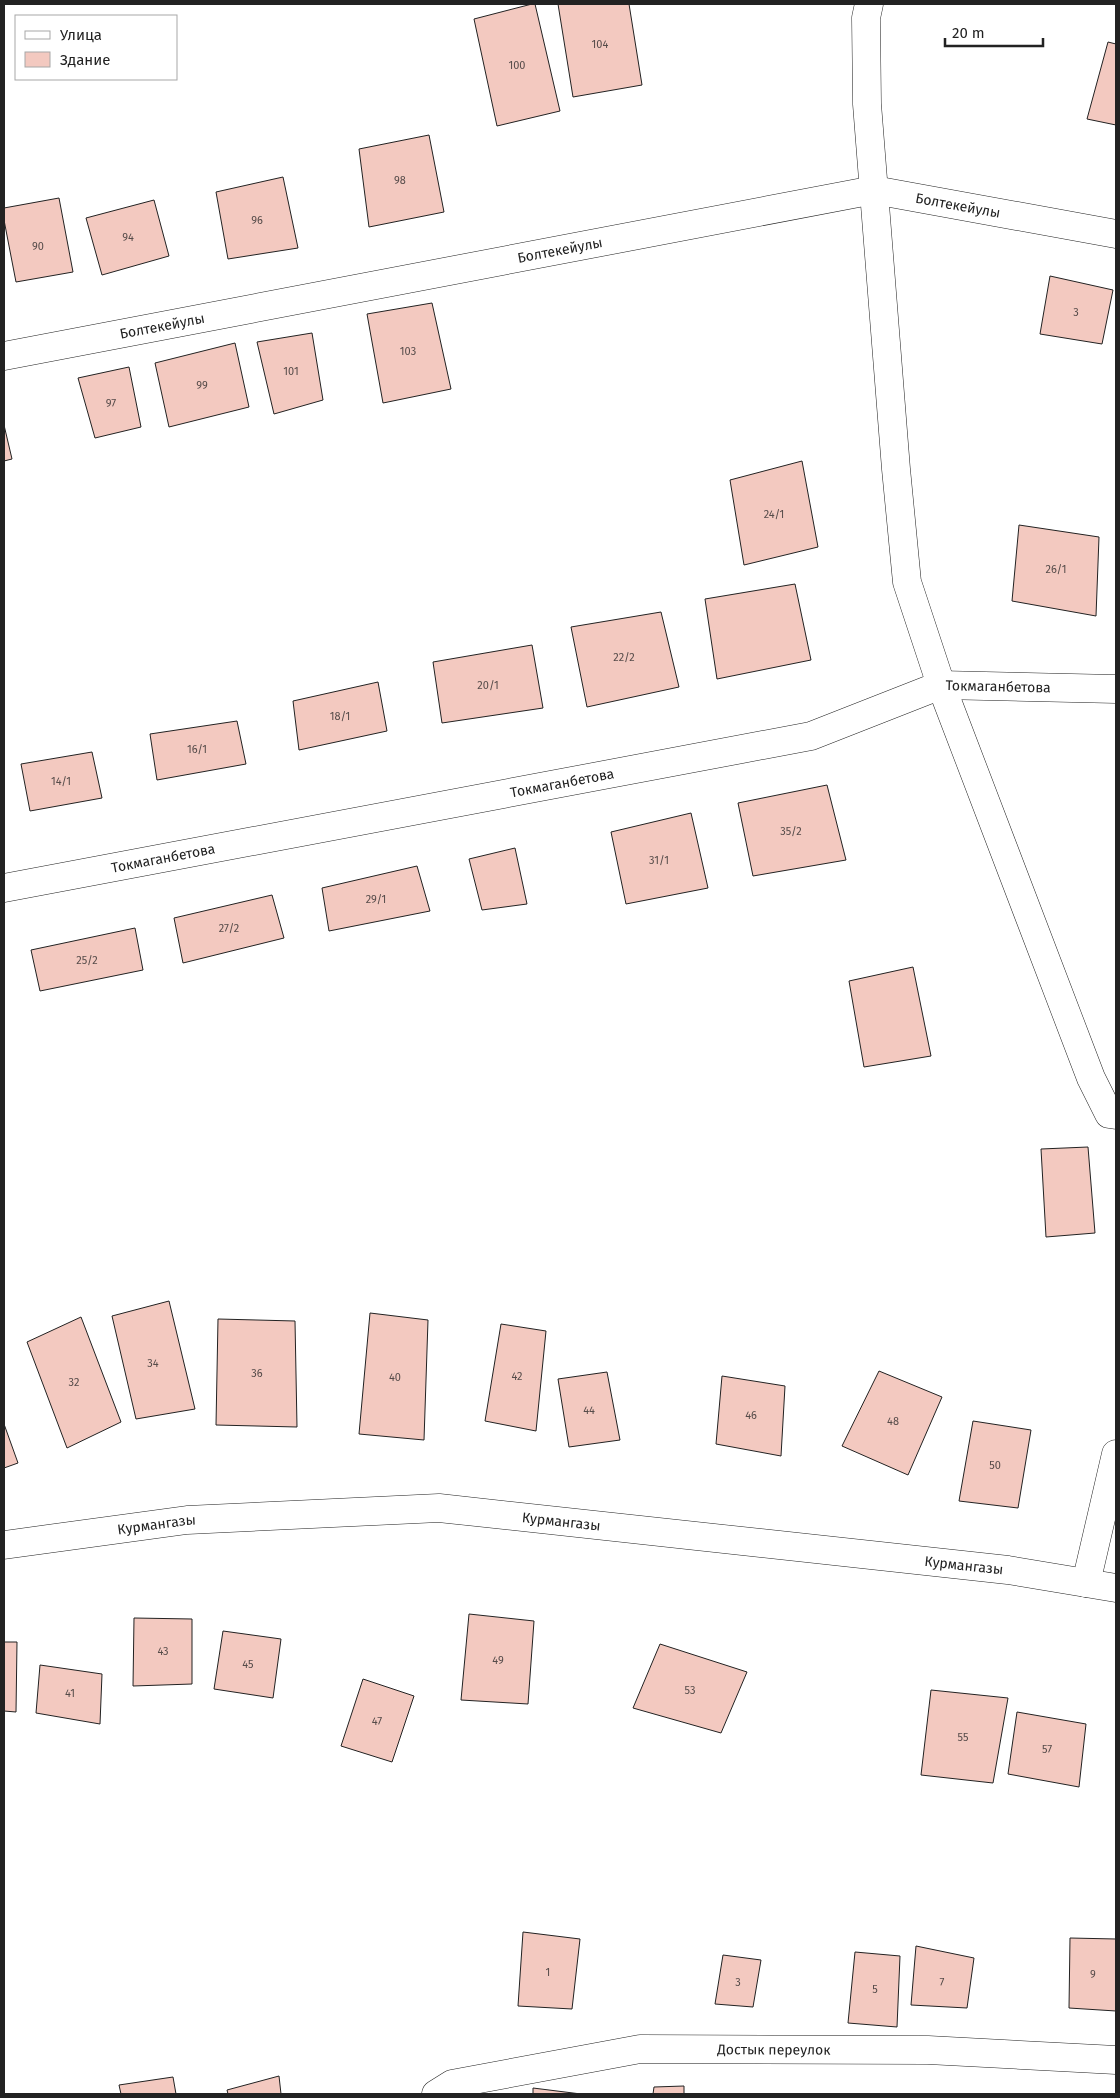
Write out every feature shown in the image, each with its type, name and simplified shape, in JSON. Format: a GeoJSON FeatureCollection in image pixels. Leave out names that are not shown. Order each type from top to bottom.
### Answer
{"type":"FeatureCollection","features":[{"type":"Feature","properties":{"kind":"street"},"geometry":{"type":"LineString","coordinates":[[869,4],[866,18],[867,104],[907,582],[941,685],[1091,1078],[1114,1118]]}},
{"type":"Feature","properties":{"kind":"street","name":"Болтекейулы"},"geometry":{"type":"LineString","coordinates":[[4,356],[874,190],[1116,234]]}},
{"type":"Feature","properties":{"kind":"street","name":"Токмаганбетова"},"geometry":{"type":"LineString","coordinates":[[4,888],[811,736],[941,685],[1116,689]]}},
{"type":"Feature","properties":{"kind":"street"},"geometry":{"type":"LineString","coordinates":[[1086,1583],[1116,1454]]}},
{"type":"Feature","properties":{"kind":"street","name":"Курмангазы"},"geometry":{"type":"LineString","coordinates":[[4,1545],[187,1520],[439,1508],[1008,1570],[1116,1588]]}},
{"type":"Feature","properties":{"kind":"street","name":"Достык переулок"},"geometry":{"type":"LineString","coordinates":[[436,2094],[452,2084],[640,2048],[928,2050],[1116,2060]]}},
{"type":"Feature","properties":{"kind":"building"},"geometry":{"type":"Polygon","coordinates":[[[535,4],[560,111],[497,126],[474,19],[535,4]]]}},
{"type":"Feature","properties":{"kind":"building"},"geometry":{"type":"Polygon","coordinates":[[[558,4],[629,4],[642,85],[573,97],[558,4]]]}},
{"type":"Feature","properties":{"kind":"building"},"geometry":{"type":"Polygon","coordinates":[[[1108,42],[1116,44],[1116,125],[1087,119],[1108,42]]]}},
{"type":"Feature","properties":{"kind":"building"},"geometry":{"type":"Polygon","coordinates":[[[429,135],[444,212],[369,227],[359,149],[429,135]]]}},
{"type":"Feature","properties":{"kind":"building"},"geometry":{"type":"Polygon","coordinates":[[[283,177],[298,248],[228,259],[216,192],[283,177]]]}},
{"type":"Feature","properties":{"kind":"building"},"geometry":{"type":"Polygon","coordinates":[[[59,198],[73,272],[16,282],[4,220],[4,208],[59,198]]]}},
{"type":"Feature","properties":{"kind":"building"},"geometry":{"type":"Polygon","coordinates":[[[154,200],[169,256],[102,275],[86,218],[154,200]]]}},
{"type":"Feature","properties":{"kind":"building"},"geometry":{"type":"Polygon","coordinates":[[[1050,276],[1113,290],[1102,344],[1040,334],[1050,276]]]}},
{"type":"Feature","properties":{"kind":"building"},"geometry":{"type":"Polygon","coordinates":[[[432,303],[451,389],[383,403],[367,314],[432,303]]]}},
{"type":"Feature","properties":{"kind":"building"},"geometry":{"type":"Polygon","coordinates":[[[312,333],[323,400],[274,414],[257,342],[312,333]]]}},
{"type":"Feature","properties":{"kind":"building"},"geometry":{"type":"Polygon","coordinates":[[[235,343],[249,407],[169,427],[155,363],[235,343]]]}},
{"type":"Feature","properties":{"kind":"building"},"geometry":{"type":"Polygon","coordinates":[[[129,367],[141,427],[95,438],[78,378],[129,367]]]}},
{"type":"Feature","properties":{"kind":"building"},"geometry":{"type":"Polygon","coordinates":[[[4,425],[12,459],[4,461],[4,425]]]}},
{"type":"Feature","properties":{"kind":"building"},"geometry":{"type":"Polygon","coordinates":[[[802,461],[818,547],[744,565],[730,480],[802,461]]]}},
{"type":"Feature","properties":{"kind":"building"},"geometry":{"type":"Polygon","coordinates":[[[1019,525],[1099,537],[1096,616],[1012,601],[1019,525]]]}},
{"type":"Feature","properties":{"kind":"building"},"geometry":{"type":"Polygon","coordinates":[[[795,584],[811,660],[717,679],[705,599],[795,584]]]}},
{"type":"Feature","properties":{"kind":"building"},"geometry":{"type":"Polygon","coordinates":[[[661,612],[679,687],[587,707],[571,627],[661,612]]]}},
{"type":"Feature","properties":{"kind":"building"},"geometry":{"type":"Polygon","coordinates":[[[532,645],[543,708],[442,723],[433,662],[532,645]]]}},
{"type":"Feature","properties":{"kind":"building"},"geometry":{"type":"Polygon","coordinates":[[[378,682],[387,731],[299,750],[293,701],[378,682]]]}},
{"type":"Feature","properties":{"kind":"building"},"geometry":{"type":"Polygon","coordinates":[[[237,721],[246,764],[157,780],[150,734],[237,721]]]}},
{"type":"Feature","properties":{"kind":"building"},"geometry":{"type":"Polygon","coordinates":[[[92,752],[102,798],[30,811],[21,764],[92,752]]]}},
{"type":"Feature","properties":{"kind":"building"},"geometry":{"type":"Polygon","coordinates":[[[827,785],[846,860],[753,876],[738,803],[827,785]]]}},
{"type":"Feature","properties":{"kind":"building"},"geometry":{"type":"Polygon","coordinates":[[[691,813],[708,888],[626,904],[611,832],[691,813]]]}},
{"type":"Feature","properties":{"kind":"building"},"geometry":{"type":"Polygon","coordinates":[[[515,848],[527,904],[482,910],[469,859],[515,848]]]}},
{"type":"Feature","properties":{"kind":"building"},"geometry":{"type":"Polygon","coordinates":[[[417,866],[430,911],[329,931],[322,888],[417,866]]]}},
{"type":"Feature","properties":{"kind":"building"},"geometry":{"type":"Polygon","coordinates":[[[272,895],[284,938],[183,963],[174,918],[272,895]]]}},
{"type":"Feature","properties":{"kind":"building"},"geometry":{"type":"Polygon","coordinates":[[[135,928],[143,970],[40,991],[31,950],[135,928]]]}},
{"type":"Feature","properties":{"kind":"building"},"geometry":{"type":"Polygon","coordinates":[[[913,967],[931,1056],[864,1067],[849,981],[913,967]]]}},
{"type":"Feature","properties":{"kind":"building"},"geometry":{"type":"Polygon","coordinates":[[[1088,1147],[1095,1233],[1046,1237],[1041,1149],[1088,1147]]]}},
{"type":"Feature","properties":{"kind":"building"},"geometry":{"type":"Polygon","coordinates":[[[169,1301],[195,1409],[136,1419],[112,1316],[169,1301]]]}},
{"type":"Feature","properties":{"kind":"building"},"geometry":{"type":"Polygon","coordinates":[[[370,1313],[428,1320],[424,1440],[359,1434],[370,1313]]]}},
{"type":"Feature","properties":{"kind":"building"},"geometry":{"type":"Polygon","coordinates":[[[81,1317],[121,1422],[67,1448],[27,1342],[81,1317]]]}},
{"type":"Feature","properties":{"kind":"building"},"geometry":{"type":"Polygon","coordinates":[[[218,1319],[295,1321],[297,1427],[216,1425],[218,1319]]]}},
{"type":"Feature","properties":{"kind":"building"},"geometry":{"type":"Polygon","coordinates":[[[501,1324],[546,1331],[536,1431],[485,1421],[501,1324]]]}},
{"type":"Feature","properties":{"kind":"building"},"geometry":{"type":"Polygon","coordinates":[[[879,1371],[942,1397],[908,1475],[842,1446],[879,1371]]]}},
{"type":"Feature","properties":{"kind":"building"},"geometry":{"type":"Polygon","coordinates":[[[607,1372],[620,1440],[569,1447],[558,1379],[607,1372]]]}},
{"type":"Feature","properties":{"kind":"building"},"geometry":{"type":"Polygon","coordinates":[[[722,1376],[785,1386],[781,1456],[716,1444],[722,1376]]]}},
{"type":"Feature","properties":{"kind":"building"},"geometry":{"type":"Polygon","coordinates":[[[973,1421],[1031,1430],[1018,1508],[959,1501],[973,1421]]]}},
{"type":"Feature","properties":{"kind":"building"},"geometry":{"type":"Polygon","coordinates":[[[4,1424],[18,1463],[4,1468],[4,1424]]]}},
{"type":"Feature","properties":{"kind":"building"},"geometry":{"type":"Polygon","coordinates":[[[469,1614],[534,1621],[528,1704],[461,1700],[469,1614]]]}},
{"type":"Feature","properties":{"kind":"building"},"geometry":{"type":"Polygon","coordinates":[[[134,1618],[192,1619],[192,1684],[133,1686],[134,1618]]]}},
{"type":"Feature","properties":{"kind":"building"},"geometry":{"type":"Polygon","coordinates":[[[223,1631],[281,1639],[273,1698],[214,1689],[223,1631]]]}},
{"type":"Feature","properties":{"kind":"building"},"geometry":{"type":"Polygon","coordinates":[[[4,1642],[17,1642],[16,1712],[4,1711],[4,1642]]]}},
{"type":"Feature","properties":{"kind":"building"},"geometry":{"type":"Polygon","coordinates":[[[660,1644],[747,1672],[721,1733],[633,1708],[660,1644]]]}},
{"type":"Feature","properties":{"kind":"building"},"geometry":{"type":"Polygon","coordinates":[[[40,1665],[102,1674],[100,1724],[36,1713],[40,1665]]]}},
{"type":"Feature","properties":{"kind":"building"},"geometry":{"type":"Polygon","coordinates":[[[363,1679],[414,1696],[392,1762],[341,1746],[363,1679]]]}},
{"type":"Feature","properties":{"kind":"building"},"geometry":{"type":"Polygon","coordinates":[[[931,1690],[1008,1698],[993,1783],[921,1775],[931,1690]]]}},
{"type":"Feature","properties":{"kind":"building"},"geometry":{"type":"Polygon","coordinates":[[[1017,1712],[1086,1724],[1079,1787],[1008,1774],[1017,1712]]]}},
{"type":"Feature","properties":{"kind":"building"},"geometry":{"type":"Polygon","coordinates":[[[523,1932],[580,1939],[572,2009],[518,2006],[523,1932]]]}},
{"type":"Feature","properties":{"kind":"building"},"geometry":{"type":"Polygon","coordinates":[[[1070,1938],[1116,1939],[1116,2011],[1069,2008],[1070,1938]]]}},
{"type":"Feature","properties":{"kind":"building"},"geometry":{"type":"Polygon","coordinates":[[[916,1946],[974,1958],[967,2008],[911,2005],[916,1946]]]}},
{"type":"Feature","properties":{"kind":"building"},"geometry":{"type":"Polygon","coordinates":[[[855,1952],[900,1956],[897,2027],[848,2023],[855,1952]]]}},
{"type":"Feature","properties":{"kind":"building"},"geometry":{"type":"Polygon","coordinates":[[[723,1955],[761,1960],[753,2007],[715,2004],[723,1955]]]}},
{"type":"Feature","properties":{"kind":"building"},"geometry":{"type":"Polygon","coordinates":[[[279,2076],[281,2094],[228,2094],[227,2090],[279,2076]]]}},
{"type":"Feature","properties":{"kind":"building"},"geometry":{"type":"Polygon","coordinates":[[[173,2077],[176,2094],[121,2094],[119,2085],[173,2077]]]}},
{"type":"Feature","properties":{"kind":"building"},"geometry":{"type":"Polygon","coordinates":[[[684,2086],[684,2094],[653,2094],[654,2087],[684,2086]]]}},
{"type":"Feature","properties":{"kind":"building"},"geometry":{"type":"Polygon","coordinates":[[[533,2088],[581,2094],[533,2094],[533,2088]]]}}]}
